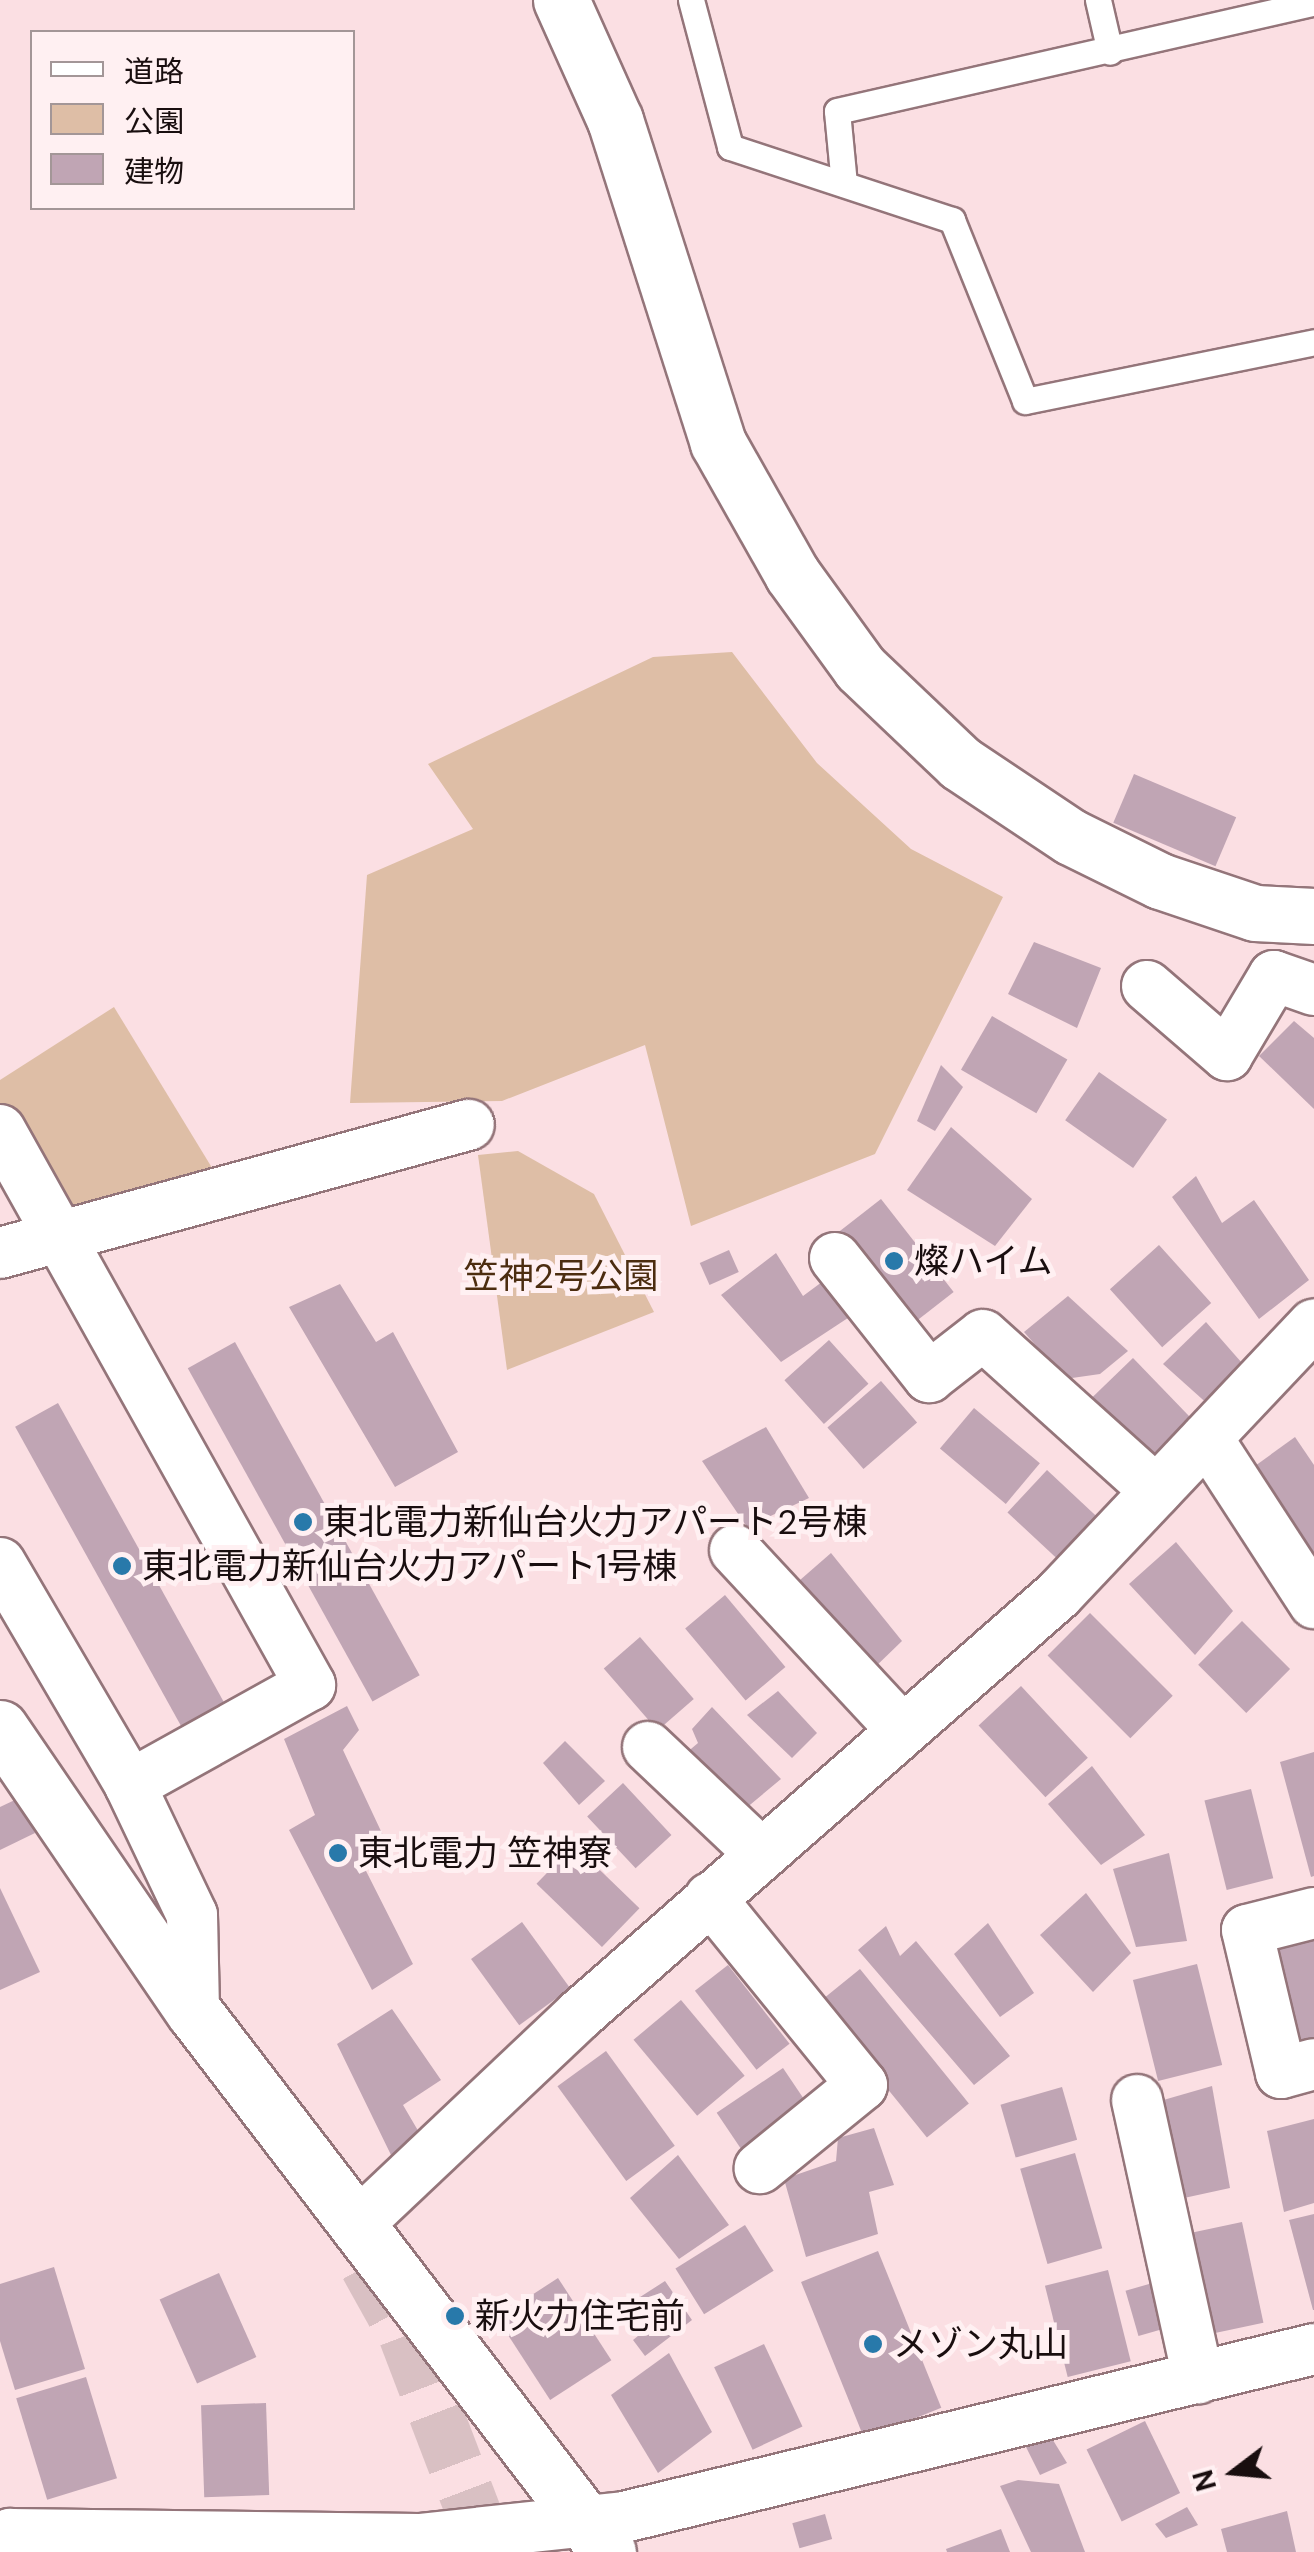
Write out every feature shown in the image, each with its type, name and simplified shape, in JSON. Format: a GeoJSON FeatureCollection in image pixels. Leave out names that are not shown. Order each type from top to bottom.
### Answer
{"type":"FeatureCollection","features":[{"type":"Feature","properties":{"kind":"street"},"geometry":{"type":"LineString","coordinates":[[562,0],[615,120],[718,444],[792,574],[860,668],[960,763],[1071,838],[1160,881],[1256,913],[1314,916]]}},
{"type":"Feature","properties":{"kind":"street"},"geometry":{"type":"LineString","coordinates":[[1147,986],[1226,1055],[1274,976],[1314,990]]}},
{"type":"Feature","properties":{"kind":"street"},"geometry":{"type":"LineString","coordinates":[[0,1253],[468,1125]]}},
{"type":"Feature","properties":{"kind":"street"},"geometry":{"type":"LineString","coordinates":[[0,1130],[310,1685],[130,1786]]}},
{"type":"Feature","properties":{"kind":"street"},"geometry":{"type":"LineString","coordinates":[[835,1258],[929,1377],[983,1335],[1156,1491]]}},
{"type":"Feature","properties":{"kind":"street"},"geometry":{"type":"LineString","coordinates":[[356,2225],[710,1898],[1059,1594],[1314,1324]]}},
{"type":"Feature","properties":{"kind":"street"},"geometry":{"type":"LineString","coordinates":[[1207,1438],[1314,1603]]}},
{"type":"Feature","properties":{"kind":"street"},"geometry":{"type":"LineString","coordinates":[[734,1550],[902,1730]]}},
{"type":"Feature","properties":{"kind":"street"},"geometry":{"type":"LineString","coordinates":[[0,1563],[130,1786],[192,1915],[194,2012]]}},
{"type":"Feature","properties":{"kind":"street"},"geometry":{"type":"LineString","coordinates":[[0,1728],[194,2012],[595,2536]]}},
{"type":"Feature","properties":{"kind":"street"},"geometry":{"type":"LineString","coordinates":[[648,1747],[760,1854]]}},
{"type":"Feature","properties":{"kind":"street"},"geometry":{"type":"LineString","coordinates":[[710,1898],[862,2086],[760,2168]]}},
{"type":"Feature","properties":{"kind":"street"},"geometry":{"type":"LineString","coordinates":[[1314,1913],[1247,1930],[1281,2072],[1314,2064]]}},
{"type":"Feature","properties":{"kind":"street"},"geometry":{"type":"LineString","coordinates":[[1137,2100],[1198,2378]]}},
{"type":"Feature","properties":{"kind":"street"},"geometry":{"type":"LineString","coordinates":[[3,2524],[421,2546],[595,2536],[624,2517],[1314,2349]]}},
{"type":"Feature","properties":{"kind":"lane"},"geometry":{"type":"LineString","coordinates":[[691,0],[730,147],[952,220],[1026,401],[1314,342]]}},
{"type":"Feature","properties":{"kind":"lane"},"geometry":{"type":"LineString","coordinates":[[1098,0],[1110,52]]}},
{"type":"Feature","properties":{"kind":"lane"},"geometry":{"type":"LineString","coordinates":[[844,184],[836,110],[1110,52],[1314,3]]}},
{"type":"Feature","properties":{"kind":"green space"},"geometry":{"type":"Polygon","coordinates":[[[732,652],[817,763],[911,849],[1003,897],[875,1154],[691,1226],[645,1045],[502,1101],[350,1103],[367,875],[473,829],[428,764],[653,657],[732,652]]]}},
{"type":"Feature","properties":{"kind":"green space"},"geometry":{"type":"Polygon","coordinates":[[[114,1007],[217,1176],[64,1218],[0,1104],[0,1080],[114,1007]]]}},
{"type":"Feature","properties":{"kind":"green space","name":"笠神2号公園"},"geometry":{"type":"Polygon","coordinates":[[[518,1151],[594,1194],[654,1312],[507,1370],[478,1155],[518,1151]]]}},
{"type":"Feature","properties":{"kind":"building"},"geometry":{"type":"Polygon","coordinates":[[[1134,774],[1236,817],[1215,866],[1113,823],[1134,774]]]}},
{"type":"Feature","properties":{"kind":"building"},"geometry":{"type":"Polygon","coordinates":[[[1034,942],[1101,968],[1077,1028],[1008,994],[1034,942]]]}},
{"type":"Feature","properties":{"kind":"building"},"geometry":{"type":"Polygon","coordinates":[[[992,1016],[1067,1059],[1036,1113],[961,1070],[992,1016]]]}},
{"type":"Feature","properties":{"kind":"building"},"geometry":{"type":"Polygon","coordinates":[[[1294,1021],[1314,1038],[1314,1109],[1259,1056],[1294,1021]]]}},
{"type":"Feature","properties":{"kind":"building"},"geometry":{"type":"Polygon","coordinates":[[[941,1065],[963,1087],[935,1131],[917,1121],[941,1065]]]}},
{"type":"Feature","properties":{"kind":"building"},"geometry":{"type":"Polygon","coordinates":[[[1099,1072],[1167,1120],[1133,1168],[1065,1120],[1099,1072]]]}},
{"type":"Feature","properties":{"kind":"building"},"geometry":{"type":"Polygon","coordinates":[[[951,1127],[1032,1199],[995,1246],[907,1190],[951,1127]]]}},
{"type":"Feature","properties":{"kind":"building"},"geometry":{"type":"Polygon","coordinates":[[[1196,1176],[1222,1223],[1254,1200],[1309,1280],[1259,1319],[1172,1197],[1196,1176]]]}},
{"type":"Feature","properties":{"kind":"building","name":"燦ハイム"},"geometry":{"type":"Polygon","coordinates":[[[881,1199],[954,1292],[909,1327],[836,1234],[881,1199]]]}},
{"type":"Feature","properties":{"kind":"building"},"geometry":{"type":"Polygon","coordinates":[[[1159,1245],[1211,1303],[1162,1347],[1110,1289],[1159,1245]]]}},
{"type":"Feature","properties":{"kind":"building"},"geometry":{"type":"Polygon","coordinates":[[[729,1250],[739,1272],[710,1285],[700,1263],[729,1250]]]}},
{"type":"Feature","properties":{"kind":"building"},"geometry":{"type":"Polygon","coordinates":[[[776,1253],[803,1296],[826,1279],[857,1312],[781,1362],[721,1295],[776,1253]]]}},
{"type":"Feature","properties":{"kind":"building"},"geometry":{"type":"Polygon","coordinates":[[[340,1284],[376,1342],[393,1332],[458,1452],[395,1487],[289,1307],[340,1284]]]}},
{"type":"Feature","properties":{"kind":"building"},"geometry":{"type":"Polygon","coordinates":[[[1068,1296],[1128,1351],[1100,1374],[1065,1379],[1024,1332],[1068,1296]]]}},
{"type":"Feature","properties":{"kind":"building"},"geometry":{"type":"Polygon","coordinates":[[[1206,1322],[1249,1371],[1211,1407],[1163,1364],[1206,1322]]]}},
{"type":"Feature","properties":{"kind":"building"},"geometry":{"type":"Polygon","coordinates":[[[829,1340],[868,1384],[824,1424],[784,1380],[829,1340]]]}},
{"type":"Feature","properties":{"kind":"building","name":"東北電力新仙台火力アパート2号棟"},"geometry":{"type":"Polygon","coordinates":[[[235,1342],[420,1675],[372,1701],[188,1368],[235,1342]]]}},
{"type":"Feature","properties":{"kind":"building"},"geometry":{"type":"Polygon","coordinates":[[[1133,1358],[1191,1418],[1145,1462],[1087,1402],[1133,1358]]]}},
{"type":"Feature","properties":{"kind":"building"},"geometry":{"type":"Polygon","coordinates":[[[881,1381],[917,1423],[863,1469],[827,1428],[881,1381]]]}},
{"type":"Feature","properties":{"kind":"building","name":"東北電力新仙台火力アパート1号棟"},"geometry":{"type":"Polygon","coordinates":[[[58,1403],[226,1706],[183,1729],[15,1427],[58,1403]]]}},
{"type":"Feature","properties":{"kind":"building"},"geometry":{"type":"Polygon","coordinates":[[[974,1408],[1040,1463],[1006,1504],[940,1449],[974,1408]]]}},
{"type":"Feature","properties":{"kind":"building"},"geometry":{"type":"Polygon","coordinates":[[[766,1427],[809,1498],[747,1527],[702,1461],[766,1427]]]}},
{"type":"Feature","properties":{"kind":"building"},"geometry":{"type":"Polygon","coordinates":[[[1295,1437],[1314,1465],[1314,1571],[1248,1471],[1295,1437]]]}},
{"type":"Feature","properties":{"kind":"building"},"geometry":{"type":"Polygon","coordinates":[[[1047,1470],[1097,1516],[1057,1559],[1007,1512],[1047,1470]]]}},
{"type":"Feature","properties":{"kind":"building"},"geometry":{"type":"Polygon","coordinates":[[[1176,1542],[1233,1611],[1195,1655],[1129,1584],[1176,1542]]]}},
{"type":"Feature","properties":{"kind":"building"},"geometry":{"type":"Polygon","coordinates":[[[831,1553],[902,1641],[871,1671],[792,1587],[831,1553]]]}},
{"type":"Feature","properties":{"kind":"building"},"geometry":{"type":"Polygon","coordinates":[[[725,1595],[785,1667],[746,1700],[685,1628],[725,1595]]]}},
{"type":"Feature","properties":{"kind":"building"},"geometry":{"type":"Polygon","coordinates":[[[1090,1613],[1173,1696],[1130,1738],[1048,1655],[1090,1613]]]}},
{"type":"Feature","properties":{"kind":"building"},"geometry":{"type":"Polygon","coordinates":[[[1242,1621],[1290,1669],[1246,1713],[1198,1665],[1242,1621]]]}},
{"type":"Feature","properties":{"kind":"building"},"geometry":{"type":"Polygon","coordinates":[[[640,1637],[694,1699],[658,1730],[604,1668],[640,1637]]]}},
{"type":"Feature","properties":{"kind":"building"},"geometry":{"type":"Polygon","coordinates":[[[1021,1686],[1088,1758],[1045,1797],[979,1726],[1021,1686]]]}},
{"type":"Feature","properties":{"kind":"building"},"geometry":{"type":"Polygon","coordinates":[[[778,1691],[817,1733],[792,1758],[747,1715],[778,1691]]]}},
{"type":"Feature","properties":{"kind":"building","name":"東北電力 笠神寮"},"geometry":{"type":"Polygon","coordinates":[[[347,1706],[359,1730],[343,1750],[387,1844],[362,1863],[413,1964],[372,1990],[289,1830],[315,1815],[284,1739],[347,1706]]]}},
{"type":"Feature","properties":{"kind":"building"},"geometry":{"type":"Polygon","coordinates":[[[712,1707],[781,1779],[745,1809],[685,1754],[698,1743],[692,1729],[712,1707]]]}},
{"type":"Feature","properties":{"kind":"building"},"geometry":{"type":"Polygon","coordinates":[[[565,1741],[605,1781],[579,1805],[543,1763],[565,1741]]]}},
{"type":"Feature","properties":{"kind":"building"},"geometry":{"type":"Polygon","coordinates":[[[1314,1752],[1314,1876],[1311,1877],[1280,1762],[1314,1752]]]}},
{"type":"Feature","properties":{"kind":"building"},"geometry":{"type":"Polygon","coordinates":[[[1092,1766],[1145,1835],[1101,1865],[1048,1804],[1092,1766]]]}},
{"type":"Feature","properties":{"kind":"building"},"geometry":{"type":"Polygon","coordinates":[[[623,1783],[671,1835],[636,1868],[587,1816],[623,1783]]]}},
{"type":"Feature","properties":{"kind":"building"},"geometry":{"type":"Polygon","coordinates":[[[1251,1789],[1273,1878],[1227,1890],[1204,1801],[1251,1789]]]}},
{"type":"Feature","properties":{"kind":"building"},"geometry":{"type":"Polygon","coordinates":[[[19,1798],[35,1833],[0,1850],[0,1807],[19,1798]]]}},
{"type":"Feature","properties":{"kind":"building"},"geometry":{"type":"Polygon","coordinates":[[[574,1845],[639,1908],[602,1947],[536,1884],[574,1845]]]}},
{"type":"Feature","properties":{"kind":"building"},"geometry":{"type":"Polygon","coordinates":[[[1169,1853],[1187,1941],[1136,1947],[1113,1869],[1169,1853]]]}},
{"type":"Feature","properties":{"kind":"building"},"geometry":{"type":"Polygon","coordinates":[[[0,1888],[40,1972],[0,1990],[0,1888]]]}},
{"type":"Feature","properties":{"kind":"building"},"geometry":{"type":"Polygon","coordinates":[[[1086,1893],[1131,1953],[1093,1992],[1040,1935],[1086,1893]]]}},
{"type":"Feature","properties":{"kind":"building"},"geometry":{"type":"Polygon","coordinates":[[[522,1922],[570,1988],[519,2025],[471,1959],[522,1922]]]}},
{"type":"Feature","properties":{"kind":"building"},"geometry":{"type":"Polygon","coordinates":[[[988,1923],[1034,1993],[1000,2017],[954,1954],[988,1923]]]}},
{"type":"Feature","properties":{"kind":"building"},"geometry":{"type":"Polygon","coordinates":[[[886,1926],[900,1956],[916,1941],[1010,2056],[974,2085],[858,1950],[886,1926]]]}},
{"type":"Feature","properties":{"kind":"building"},"geometry":{"type":"Polygon","coordinates":[[[1314,1929],[1314,2045],[1301,2048],[1270,1939],[1314,1929]]]}},
{"type":"Feature","properties":{"kind":"building"},"geometry":{"type":"Polygon","coordinates":[[[1197,1964],[1222,2065],[1158,2081],[1133,1980],[1197,1964]]]}},
{"type":"Feature","properties":{"kind":"building"},"geometry":{"type":"Polygon","coordinates":[[[728,1965],[790,2044],[756,2070],[695,1991],[728,1965]]]}},
{"type":"Feature","properties":{"kind":"building"},"geometry":{"type":"Polygon","coordinates":[[[860,1969],[969,2103],[927,2137],[818,2003],[860,1969]]]}},
{"type":"Feature","properties":{"kind":"building"},"geometry":{"type":"Polygon","coordinates":[[[681,2000],[745,2076],[697,2116],[634,2040],[681,2000]]]}},
{"type":"Feature","properties":{"kind":"building"},"geometry":{"type":"Polygon","coordinates":[[[392,2009],[441,2080],[403,2105],[420,2134],[391,2155],[337,2044],[392,2009]]]}},
{"type":"Feature","properties":{"kind":"building"},"geometry":{"type":"Polygon","coordinates":[[[606,2051],[675,2146],[626,2181],[557,2086],[606,2051]]]}},
{"type":"Feature","properties":{"kind":"building"},"geometry":{"type":"Polygon","coordinates":[[[783,2068],[813,2112],[746,2157],[717,2113],[783,2068]]]}},
{"type":"Feature","properties":{"kind":"building"},"geometry":{"type":"Polygon","coordinates":[[[1212,2086],[1230,2188],[1184,2198],[1160,2101],[1212,2086]]]}},
{"type":"Feature","properties":{"kind":"building"},"geometry":{"type":"Polygon","coordinates":[[[1062,2087],[1077,2140],[1016,2158],[1000,2105],[1062,2087]]]}},
{"type":"Feature","properties":{"kind":"building"},"geometry":{"type":"Polygon","coordinates":[[[1314,2119],[1314,2203],[1284,2212],[1267,2131],[1314,2119]]]}},
{"type":"Feature","properties":{"kind":"building"},"geometry":{"type":"Polygon","coordinates":[[[874,2128],[894,2185],[869,2192],[878,2234],[806,2257],[784,2179],[836,2161],[838,2138],[874,2128]]]}},
{"type":"Feature","properties":{"kind":"building"},"geometry":{"type":"Polygon","coordinates":[[[1075,2153],[1102,2248],[1047,2264],[1020,2169],[1075,2153]]]}},
{"type":"Feature","properties":{"kind":"building"},"geometry":{"type":"Polygon","coordinates":[[[678,2155],[729,2225],[679,2259],[630,2198],[678,2155]]]}},
{"type":"Feature","properties":{"kind":"building"},"geometry":{"type":"Polygon","coordinates":[[[1314,2214],[1314,2310],[1313,2310],[1289,2220],[1314,2214]]]}},
{"type":"Feature","properties":{"kind":"building"},"geometry":{"type":"Polygon","coordinates":[[[1242,2222],[1263,2323],[1212,2334],[1190,2233],[1242,2222]]]}},
{"type":"Feature","properties":{"kind":"building"},"geometry":{"type":"Polygon","coordinates":[[[745,2225],[774,2271],[704,2314],[675,2268],[745,2225]]]}},
{"type":"Feature","properties":{"kind":"building","name":"メゾン丸山"},"geometry":{"type":"Polygon","coordinates":[[[878,2251],[941,2408],[864,2439],[801,2282],[878,2251]]]}},
{"type":"Feature","properties":{"kind":"building"},"geometry":{"type":"Polygon","coordinates":[[[54,2267],[85,2369],[15,2390],[0,2341],[0,2284],[54,2267]]]}},
{"type":"Feature","properties":{"kind":"building"},"geometry":{"type":"Polygon","coordinates":[[[1108,2270],[1131,2361],[1068,2377],[1045,2286],[1108,2270]]]}},
{"type":"Feature","properties":{"kind":"building"},"geometry":{"type":"Polygon","coordinates":[[[219,2273],[256,2357],[197,2383],[160,2299],[219,2273]]]}},
{"type":"Feature","properties":{"kind":"building"},"geometry":{"type":"Polygon","coordinates":[[[558,2278],[611,2360],[550,2400],[497,2318],[558,2278]]]}},
{"type":"Feature","properties":{"kind":"building"},"geometry":{"type":"Polygon","coordinates":[[[1163,2280],[1176,2325],[1138,2336],[1126,2291],[1163,2280]]]}},
{"type":"Feature","properties":{"kind":"building"},"geometry":{"type":"Polygon","coordinates":[[[665,2281],[692,2320],[645,2356],[633,2340],[654,2323],[637,2299],[665,2281]]]}},
{"type":"Feature","properties":{"kind":"building"},"geometry":{"type":"Polygon","coordinates":[[[764,2344],[802,2426],[753,2450],[714,2367],[764,2344]]]}},
{"type":"Feature","properties":{"kind":"building"},"geometry":{"type":"Polygon","coordinates":[[[669,2353],[712,2432],[658,2473],[611,2395],[669,2353]]]}},
{"type":"Feature","properties":{"kind":"building"},"geometry":{"type":"Polygon","coordinates":[[[86,2377],[117,2478],[47,2500],[16,2398],[86,2377]]]}},
{"type":"Feature","properties":{"kind":"building"},"geometry":{"type":"Polygon","coordinates":[[[266,2403],[269,2495],[204,2497],[201,2405],[266,2403]]]}},
{"type":"Feature","properties":{"kind":"building"},"geometry":{"type":"Polygon","coordinates":[[[1145,2421],[1180,2493],[1122,2521],[1087,2449],[1145,2421]]]}},
{"type":"Feature","properties":{"kind":"building"},"geometry":{"type":"Polygon","coordinates":[[[1048,2432],[1067,2463],[1040,2475],[1025,2445],[1048,2432]]]}},
{"type":"Feature","properties":{"kind":"building"},"geometry":{"type":"Polygon","coordinates":[[[1018,2480],[1059,2484],[1085,2552],[1031,2552],[1000,2486],[1018,2480]]]}},
{"type":"Feature","properties":{"kind":"building"},"geometry":{"type":"Polygon","coordinates":[[[1187,2507],[1198,2525],[1166,2538],[1155,2524],[1187,2507]]]}},
{"type":"Feature","properties":{"kind":"building"},"geometry":{"type":"Polygon","coordinates":[[[1287,2511],[1296,2552],[1227,2552],[1221,2529],[1287,2511]]]}},
{"type":"Feature","properties":{"kind":"building"},"geometry":{"type":"Polygon","coordinates":[[[825,2514],[832,2539],[799,2548],[792,2523],[825,2514]]]}},
{"type":"Feature","properties":{"kind":"building"},"geometry":{"type":"Polygon","coordinates":[[[1001,2529],[1010,2552],[947,2552],[946,2549],[1001,2529]]]}},
{"type":"Feature","properties":{"kind":"tunnel"},"geometry":{"type":"LineString","coordinates":[[367,2265],[406,2335],[489,2552]]}},
{"type":"Feature","properties":{"kind":"place","name":"燦ハイム"},"geometry":{"type":"Point","coordinates":[894,1261]}},
{"type":"Feature","properties":{"kind":"place","name":"東北電力新仙台火力アパート2号棟"},"geometry":{"type":"Point","coordinates":[303,1522]}},
{"type":"Feature","properties":{"kind":"place","name":"東北電力新仙台火力アパート1号棟"},"geometry":{"type":"Point","coordinates":[122,1566]}},
{"type":"Feature","properties":{"kind":"place","name":"東北電力 笠神寮"},"geometry":{"type":"Point","coordinates":[338,1853]}},
{"type":"Feature","properties":{"kind":"place","name":"新火力住宅前"},"geometry":{"type":"Point","coordinates":[455,2316]}},
{"type":"Feature","properties":{"kind":"place","name":"メゾン丸山"},"geometry":{"type":"Point","coordinates":[873,2344]}}]}
